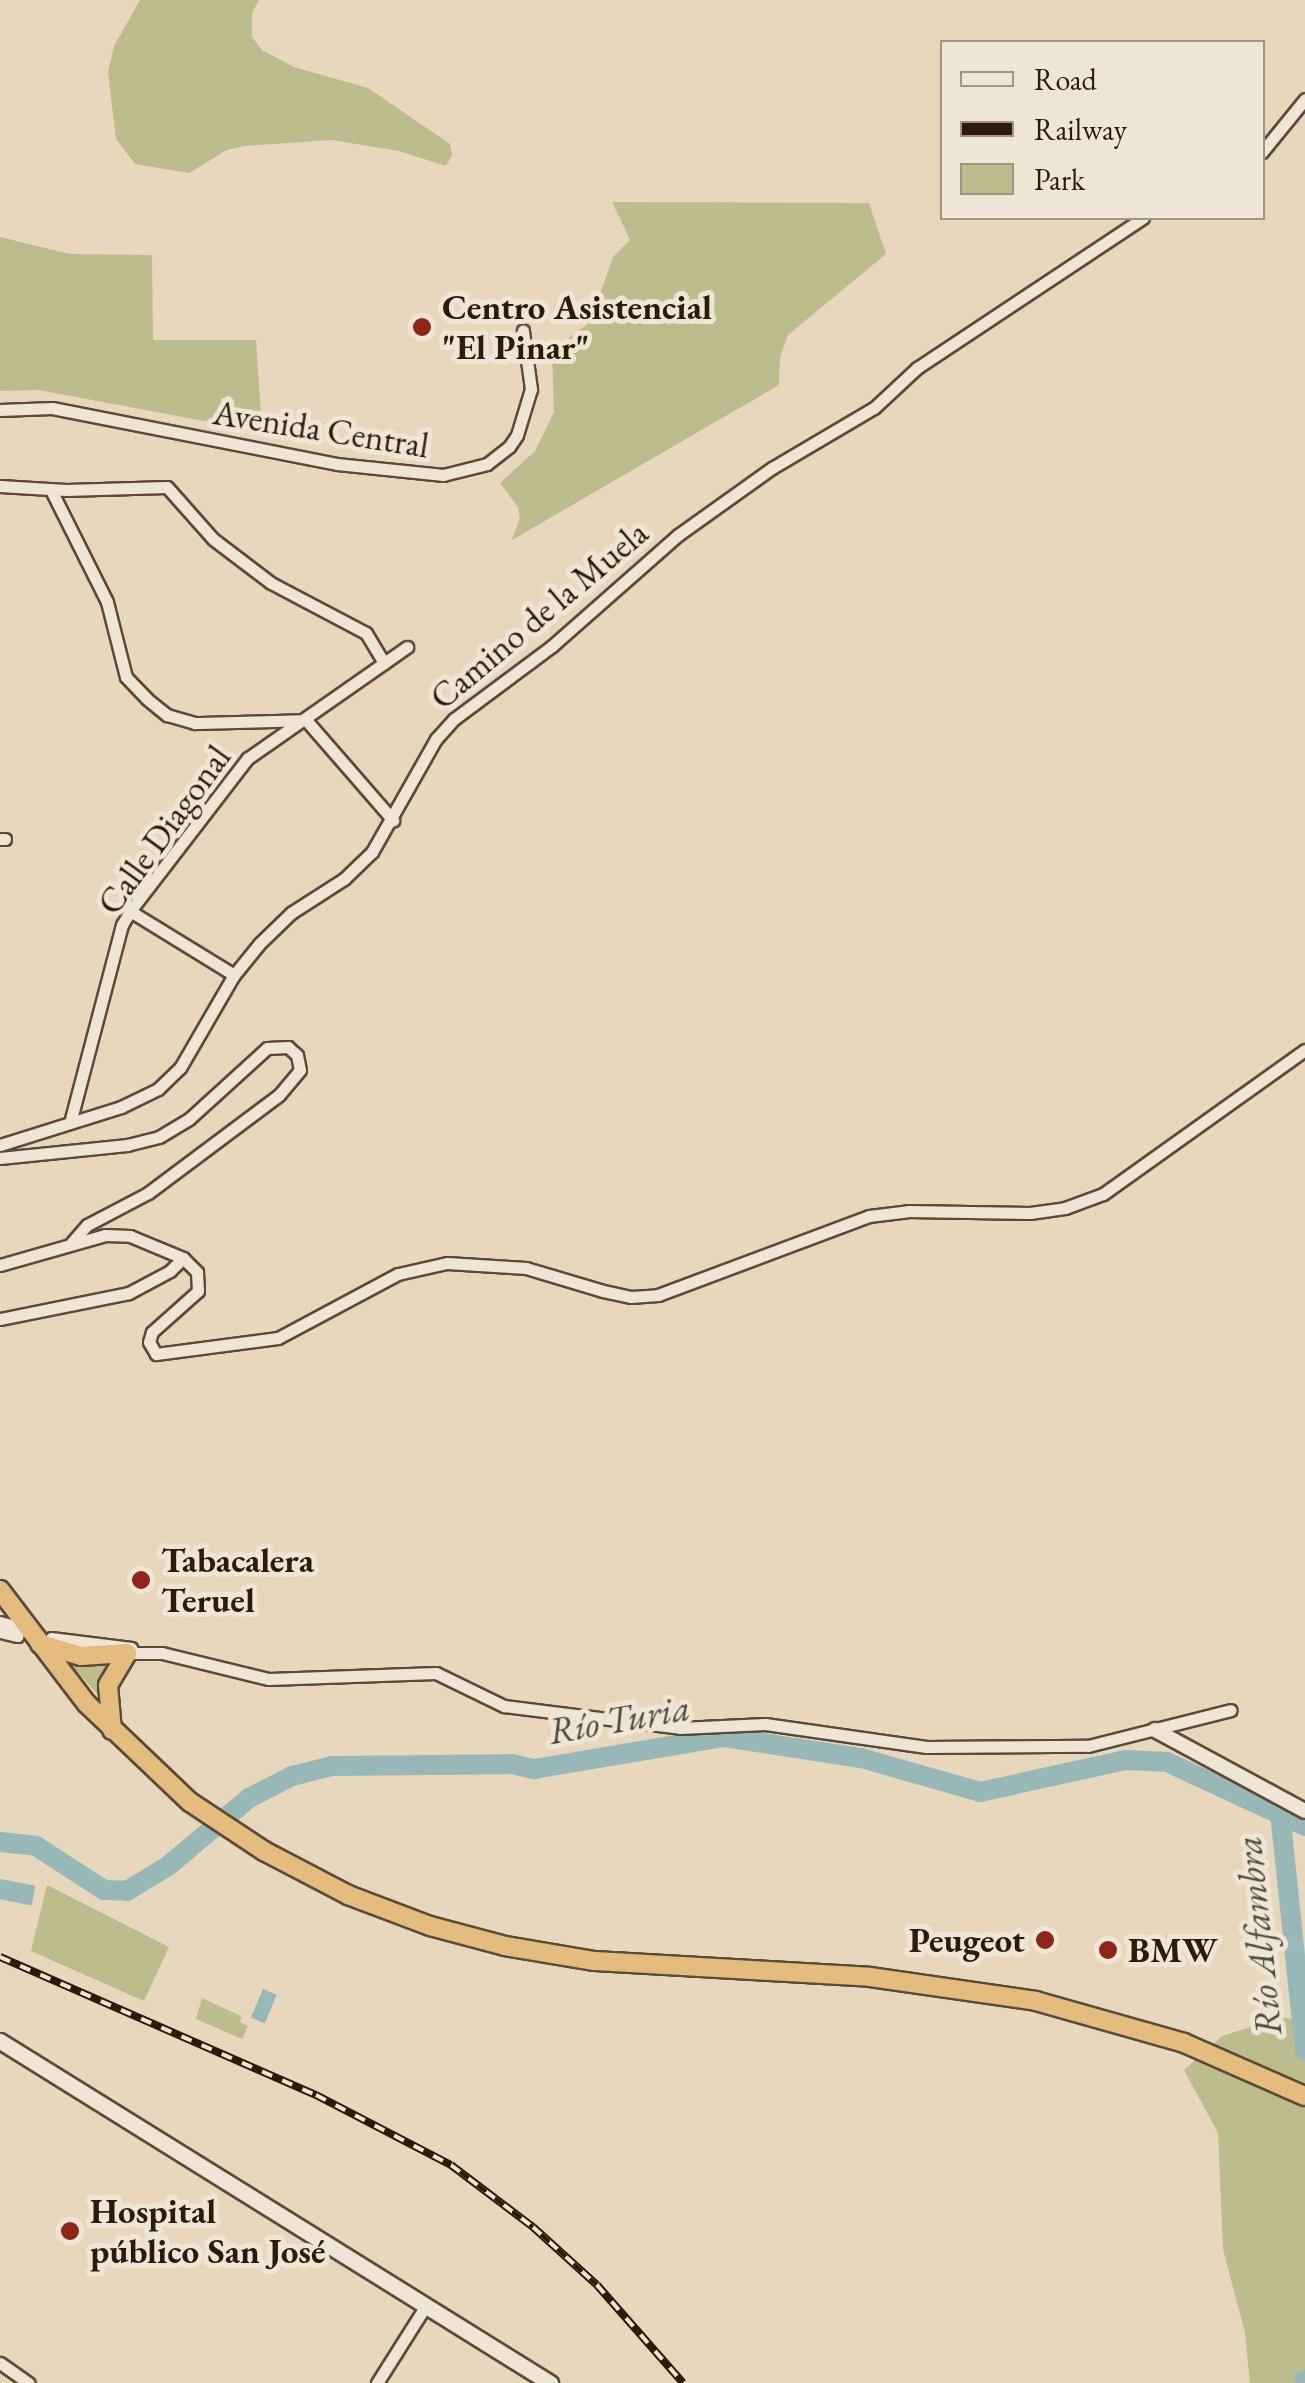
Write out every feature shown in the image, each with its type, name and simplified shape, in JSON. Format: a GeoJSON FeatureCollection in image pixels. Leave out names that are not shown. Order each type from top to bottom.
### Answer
{"type":"FeatureCollection","features":[{"type":"Feature","properties":{"kind":"highway"},"geometry":{"type":"LineString","coordinates":[[0,1591],[32,1636],[112,1731],[190,1802],[240,1836],[348,1895],[430,1926],[505,1946],[612,1962],[870,1977],[1020,1998],[1111,2019],[1184,2043],[1298,2093]]}},
{"type":"Feature","properties":{"kind":"highway"},"geometry":{"type":"LineString","coordinates":[[32,1636],[64,1654],[135,1652]]}},
{"type":"Feature","properties":{"kind":"highway"},"geometry":{"type":"LineString","coordinates":[[112,1731],[108,1685],[135,1652]]}},
{"type":"Feature","properties":{"kind":"main road"},"geometry":{"type":"LineString","coordinates":[[0,2041],[424,2307],[526,2376],[550,2383]]}},
{"type":"Feature","properties":{"kind":"street"},"geometry":{"type":"LineString","coordinates":[[1265,148],[1305,99]]}},
{"type":"Feature","properties":{"kind":"street","name":"Camino de la Muela"},"geometry":{"type":"LineString","coordinates":[[0,1145],[71,1119],[140,1100],[170,1080],[234,975],[291,913],[354,870],[393,820],[429,750],[454,719],[552,646],[657,550],[772,468],[874,408],[917,368],[1140,220]]}},
{"type":"Feature","properties":{"kind":"street","name":"Avenida Central"},"geometry":{"type":"LineString","coordinates":[[0,410],[52,408],[337,464],[416,475],[461,473],[497,458],[510,447],[524,420],[531,390],[523,332]]}},
{"type":"Feature","properties":{"kind":"street"},"geometry":{"type":"LineString","coordinates":[[0,486],[52,490],[167,487],[213,539],[271,583],[366,633],[384,664]]}},
{"type":"Feature","properties":{"kind":"street"},"geometry":{"type":"LineString","coordinates":[[52,490],[107,602],[126,676],[146,699],[167,715],[196,722],[306,720],[393,820]]}},
{"type":"Feature","properties":{"kind":"street","name":"Calle Diagonal"},"geometry":{"type":"LineString","coordinates":[[71,1119],[122,925],[130,911],[248,758],[407,647]]}},
{"type":"Feature","properties":{"kind":"street"},"geometry":{"type":"LineString","coordinates":[[130,911],[234,975]]}},
{"type":"Feature","properties":{"kind":"street"},"geometry":{"type":"LineString","coordinates":[[0,1158],[127,1145],[159,1136],[189,1119],[267,1048],[288,1046],[297,1055],[300,1070],[291,1085],[164,1182],[98,1217],[72,1242]]}},
{"type":"Feature","properties":{"kind":"street"},"geometry":{"type":"LineString","coordinates":[[0,1265],[105,1235],[130,1236],[183,1258],[197,1272],[198,1291],[152,1332],[149,1342],[156,1354],[278,1338],[398,1274],[447,1263],[526,1268],[617,1294],[658,1294],[869,1216],[908,1211],[1030,1213],[1065,1208],[1102,1194],[1305,1050]]}},
{"type":"Feature","properties":{"kind":"street"},"geometry":{"type":"LineString","coordinates":[[0,1319],[129,1292],[170,1271],[183,1258]]}},
{"type":"Feature","properties":{"kind":"street"},"geometry":{"type":"LineString","coordinates":[[0,1622],[32,1636]]}},
{"type":"Feature","properties":{"kind":"street"},"geometry":{"type":"LineString","coordinates":[[0,1632],[32,1636]]}},
{"type":"Feature","properties":{"kind":"street"},"geometry":{"type":"LineString","coordinates":[[135,1652],[269,1679],[436,1673],[504,1706],[680,1728],[765,1724],[926,1746],[1088,1746],[1230,1710]]}},
{"type":"Feature","properties":{"kind":"street"},"geometry":{"type":"LineString","coordinates":[[1155,1730],[1305,1811]]}},
{"type":"Feature","properties":{"kind":"street"},"geometry":{"type":"LineString","coordinates":[[377,2383],[424,2307]]}},
{"type":"Feature","properties":{"kind":"street"},"geometry":{"type":"LineString","coordinates":[[0,2363],[21,2381]]}},
{"type":"Feature","properties":{"kind":"green space"},"geometry":{"type":"Polygon","coordinates":[[[140,0],[259,0],[252,13],[252,37],[262,50],[294,67],[368,88],[450,144],[452,155],[446,166],[399,151],[332,140],[244,146],[227,150],[189,173],[135,164],[116,139],[108,72],[114,46],[140,0]]]}},
{"type":"Feature","properties":{"kind":"green space"},"geometry":{"type":"Polygon","coordinates":[[[612,202],[869,203],[886,254],[788,335],[780,357],[779,385],[512,540],[520,518],[518,507],[500,483],[535,451],[554,412],[552,351],[590,322],[613,257],[630,240],[612,202]]]}},
{"type":"Feature","properties":{"kind":"green space"},"geometry":{"type":"Polygon","coordinates":[[[0,237],[70,254],[152,255],[153,340],[256,340],[262,432],[39,390],[0,391],[0,237]]]}},
{"type":"Feature","properties":{"kind":"green space"},"geometry":{"type":"Polygon","coordinates":[[[70,1660],[112,1662],[99,1696],[70,1664],[70,1660]]]}},
{"type":"Feature","properties":{"kind":"green space"},"geometry":{"type":"Polygon","coordinates":[[[47,1885],[169,1947],[144,2001],[31,1951],[47,1885]]]}},
{"type":"Feature","properties":{"kind":"green space"},"geometry":{"type":"Polygon","coordinates":[[[202,1998],[241,2016],[240,2022],[248,2026],[242,2039],[196,2019],[202,1998]]]}},
{"type":"Feature","properties":{"kind":"green space"},"geometry":{"type":"Polygon","coordinates":[[[1283,2017],[1305,2022],[1305,2383],[1250,2383],[1245,2333],[1223,2249],[1218,2133],[1184,2070],[1222,2036],[1283,2017]]]}},
{"type":"Feature","properties":{"kind":"water"},"geometry":{"type":"Polygon","coordinates":[[[0,1879],[35,1886],[32,1906],[0,1899],[0,1879]]]}},
{"type":"Feature","properties":{"kind":"water"},"geometry":{"type":"Polygon","coordinates":[[[263,1989],[277,1995],[265,2023],[251,2018],[263,1989]]]}},
{"type":"Feature","properties":{"kind":"waterway","name":"Río Turia"},"geometry":{"type":"LineString","coordinates":[[0,1842],[36,1846],[104,1890],[127,1891],[168,1866],[249,1798],[292,1776],[332,1766],[512,1764],[534,1769],[724,1737],[861,1758],[980,1792],[1125,1760],[1167,1762],[1305,1826]]}},
{"type":"Feature","properties":{"kind":"waterway","name":"Río Alfambra"},"geometry":{"type":"LineString","coordinates":[[1280,1813],[1305,2051]]}},
{"type":"Feature","properties":{"kind":"waterway","name":"Río Alfambra"},"geometry":{"type":"LineString","coordinates":[[1304,2383],[1305,2379]]}},
{"type":"Feature","properties":{"kind":"railway"},"geometry":{"type":"LineString","coordinates":[[0,1957],[316,2095],[451,2165],[533,2227],[597,2285],[683,2383]]}},
{"type":"Feature","properties":{"kind":"place","name":"Centro Asistencial \"El Pinar\""},"geometry":{"type":"Point","coordinates":[422,327]}},
{"type":"Feature","properties":{"kind":"place","name":"Tabacalera Teruel"},"geometry":{"type":"Point","coordinates":[141,1580]}},
{"type":"Feature","properties":{"kind":"place","name":"Peugeot"},"geometry":{"type":"Point","coordinates":[1045,1940]}},
{"type":"Feature","properties":{"kind":"place","name":"BMW"},"geometry":{"type":"Point","coordinates":[1108,1950]}},
{"type":"Feature","properties":{"kind":"place","name":"Hospital público San José"},"geometry":{"type":"Point","coordinates":[70,2231]}}]}
